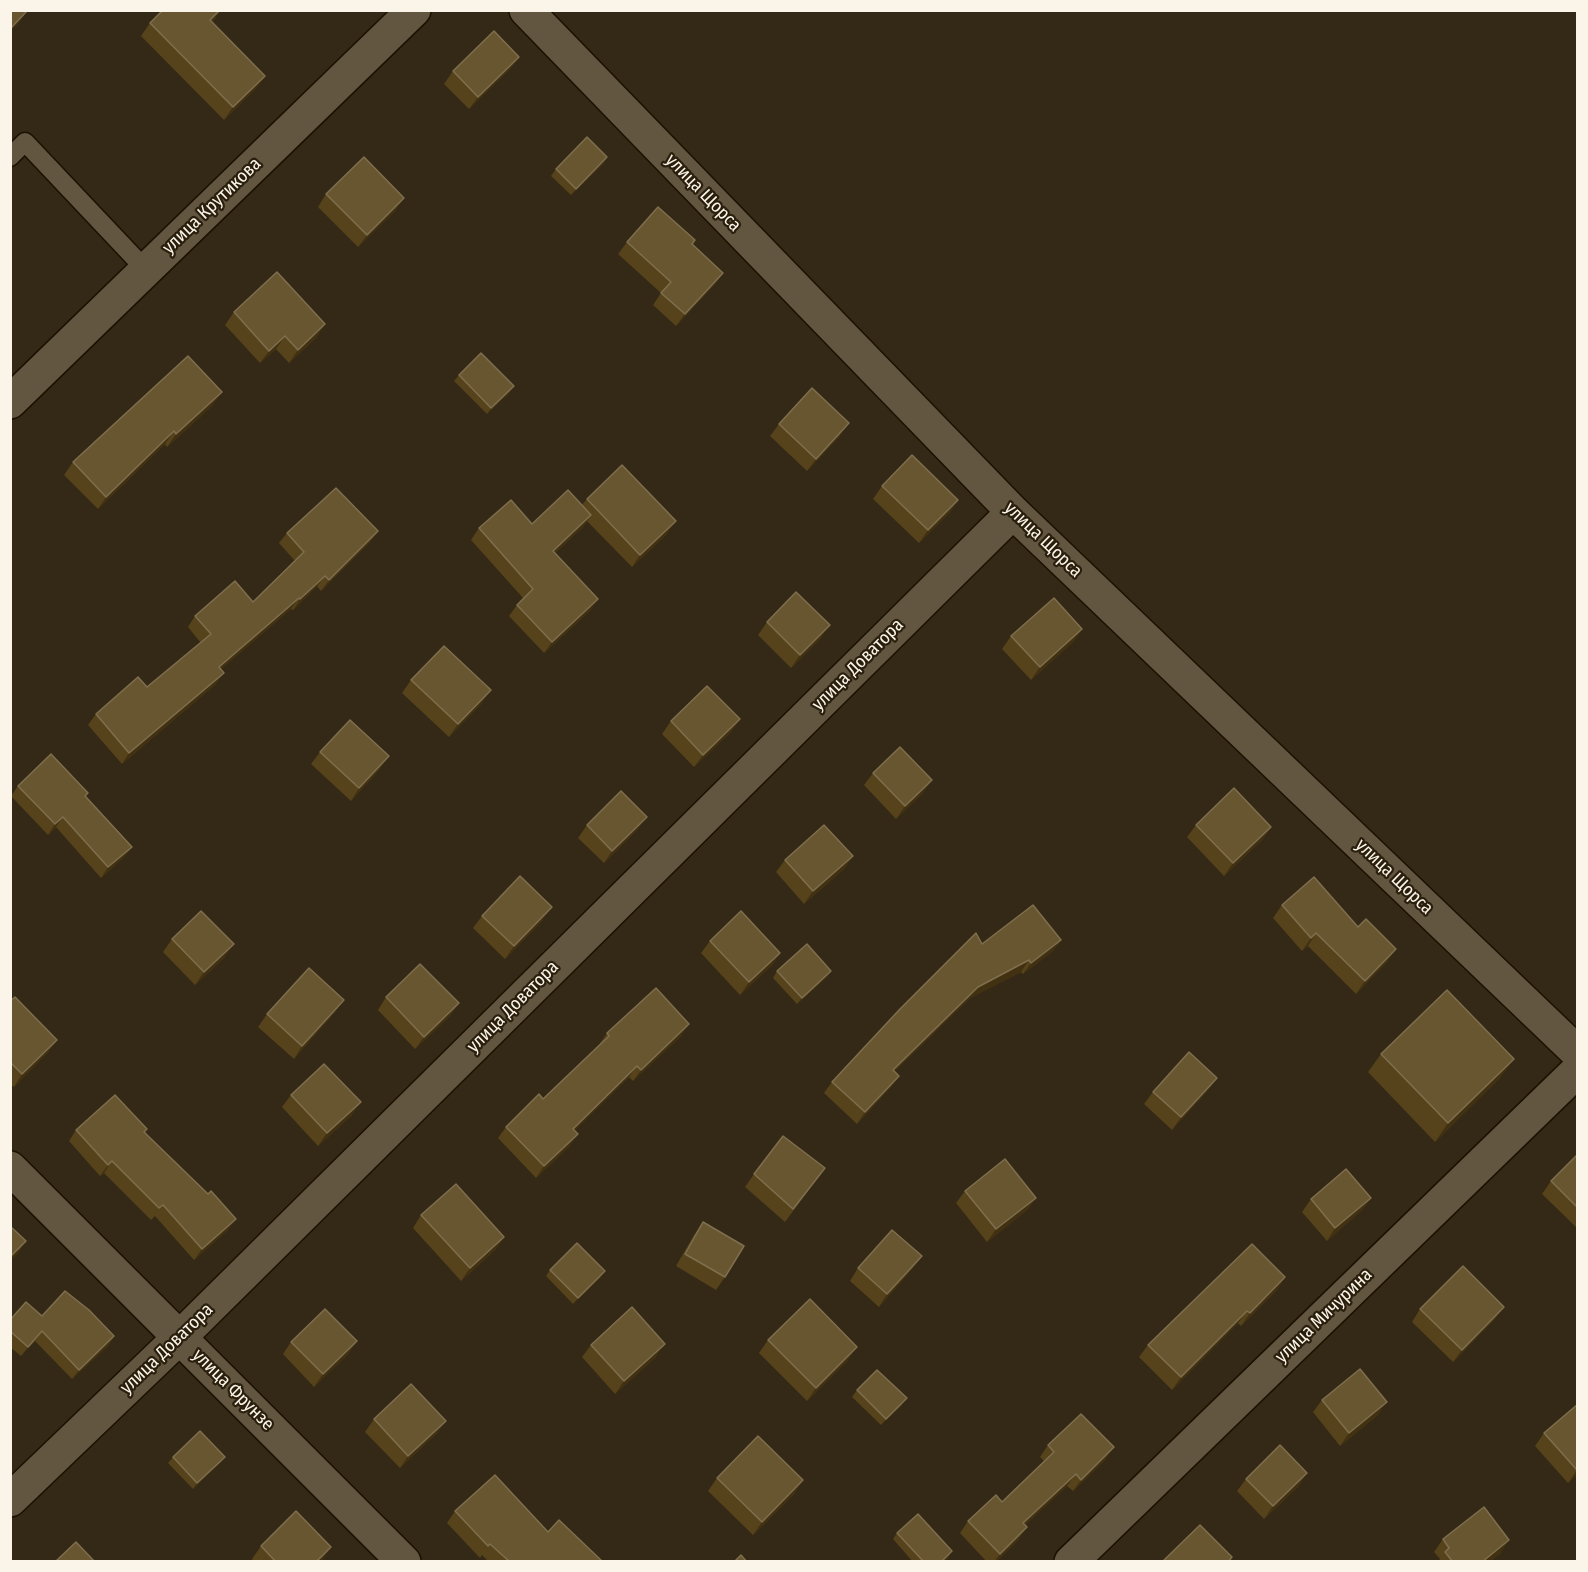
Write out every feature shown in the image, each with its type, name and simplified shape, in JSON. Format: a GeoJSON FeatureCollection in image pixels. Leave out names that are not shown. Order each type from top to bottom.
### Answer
{"type":"FeatureCollection","features":[{"type":"Feature","properties":{"kind":"street","name":"улица Крутикова"},"geometry":{"type":"LineString","coordinates":[[10,402],[414,10]]}},
{"type":"Feature","properties":{"kind":"street","name":"улица Щорса"},"geometry":{"type":"LineString","coordinates":[[526,10],[1013,512],[1578,1053]]}},
{"type":"Feature","properties":{"kind":"street","name":"улица Доватора"},"geometry":{"type":"LineString","coordinates":[[10,1500],[180,1337],[1013,512]]}},
{"type":"Feature","properties":{"kind":"street","name":"улица Мичурина"},"geometry":{"type":"LineString","coordinates":[[1071,1562],[1578,1070]]}},
{"type":"Feature","properties":{"kind":"street","name":"улица Фрунзе"},"geometry":{"type":"LineString","coordinates":[[10,1167],[404,1562]]}},
{"type":"Feature","properties":{"kind":"lane"},"geometry":{"type":"LineString","coordinates":[[10,157],[25,142],[146,270]]}},
{"type":"Feature","properties":{"kind":"building"},"geometry":{"type":"Polygon","coordinates":[[[10,10],[27,11],[10,29],[10,10]]]}},
{"type":"Feature","properties":{"kind":"building"},"geometry":{"type":"Polygon","coordinates":[[[163,10],[220,10],[210,20],[265,76],[233,107],[150,23],[163,10]]]}},
{"type":"Feature","properties":{"kind":"building"},"geometry":{"type":"Polygon","coordinates":[[[494,31],[519,57],[478,97],[453,71],[494,31]]]}},
{"type":"Feature","properties":{"kind":"building"},"geometry":{"type":"Polygon","coordinates":[[[587,137],[607,157],[576,189],[556,169],[587,137]]]}},
{"type":"Feature","properties":{"kind":"building"},"geometry":{"type":"Polygon","coordinates":[[[364,157],[404,198],[367,235],[326,194],[364,157]]]}},
{"type":"Feature","properties":{"kind":"building"},"geometry":{"type":"Polygon","coordinates":[[[658,207],[695,240],[692,244],[723,273],[685,314],[661,293],[671,282],[627,242],[658,207]]]}},
{"type":"Feature","properties":{"kind":"building"},"geometry":{"type":"Polygon","coordinates":[[[277,272],[325,324],[298,350],[285,336],[269,351],[234,312],[277,272]]]}},
{"type":"Feature","properties":{"kind":"building"},"geometry":{"type":"Polygon","coordinates":[[[481,353],[514,386],[491,408],[459,375],[481,353]]]}},
{"type":"Feature","properties":{"kind":"building"},"geometry":{"type":"Polygon","coordinates":[[[188,356],[222,392],[176,434],[174,431],[106,497],[73,462],[188,356]]]}},
{"type":"Feature","properties":{"kind":"building"},"geometry":{"type":"Polygon","coordinates":[[[812,388],[849,423],[816,459],[779,424],[812,388]]]}},
{"type":"Feature","properties":{"kind":"building"},"geometry":{"type":"Polygon","coordinates":[[[912,455],[958,500],[928,530],[882,486],[912,455]]]}},
{"type":"Feature","properties":{"kind":"building"},"geometry":{"type":"Polygon","coordinates":[[[622,465],[676,521],[640,555],[587,499],[622,465]]]}},
{"type":"Feature","properties":{"kind":"building"},"geometry":{"type":"Polygon","coordinates":[[[336,488],[378,531],[329,580],[325,576],[219,667],[224,673],[129,753],[96,714],[138,677],[147,687],[211,634],[195,616],[235,581],[253,602],[304,552],[287,533],[336,488]]]}},
{"type":"Feature","properties":{"kind":"building"},"geometry":{"type":"Polygon","coordinates":[[[568,490],[591,515],[553,551],[598,599],[552,642],[517,605],[533,589],[479,528],[511,500],[532,524],[568,490]]]}},
{"type":"Feature","properties":{"kind":"building"},"geometry":{"type":"Polygon","coordinates":[[[796,592],[830,625],[800,655],[767,622],[796,592]]]}},
{"type":"Feature","properties":{"kind":"building"},"geometry":{"type":"Polygon","coordinates":[[[1054,598],[1082,629],[1040,667],[1011,636],[1054,598]]]}},
{"type":"Feature","properties":{"kind":"building"},"geometry":{"type":"Polygon","coordinates":[[[444,646],[491,690],[458,724],[411,680],[444,646]]]}},
{"type":"Feature","properties":{"kind":"building"},"geometry":{"type":"Polygon","coordinates":[[[707,686],[740,719],[703,755],[671,721],[707,686]]]}},
{"type":"Feature","properties":{"kind":"building"},"geometry":{"type":"Polygon","coordinates":[[[350,720],[389,756],[359,788],[320,752],[350,720]]]}},
{"type":"Feature","properties":{"kind":"building"},"geometry":{"type":"Polygon","coordinates":[[[900,747],[932,780],[905,806],[873,773],[900,747]]]}},
{"type":"Feature","properties":{"kind":"building"},"geometry":{"type":"Polygon","coordinates":[[[51,754],[88,793],[85,796],[132,847],[108,867],[63,817],[55,824],[18,786],[51,754]]]}},
{"type":"Feature","properties":{"kind":"building"},"geometry":{"type":"Polygon","coordinates":[[[1234,788],[1271,827],[1233,863],[1196,825],[1234,788]]]}},
{"type":"Feature","properties":{"kind":"building"},"geometry":{"type":"Polygon","coordinates":[[[621,791],[647,817],[612,851],[587,825],[621,791]]]}},
{"type":"Feature","properties":{"kind":"building"},"geometry":{"type":"Polygon","coordinates":[[[824,825],[853,856],[813,891],[785,860],[824,825]]]}},
{"type":"Feature","properties":{"kind":"building"},"geometry":{"type":"Polygon","coordinates":[[[520,876],[552,907],[514,946],[482,916],[520,876]]]}},
{"type":"Feature","properties":{"kind":"building"},"geometry":{"type":"Polygon","coordinates":[[[1314,877],[1358,927],[1366,919],[1396,949],[1365,981],[1316,933],[1311,938],[1282,905],[1314,877]]]}},
{"type":"Feature","properties":{"kind":"building"},"geometry":{"type":"Polygon","coordinates":[[[1033,905],[1061,940],[1031,963],[1029,960],[978,987],[893,1070],[899,1076],[865,1112],[832,1082],[900,1009],[976,933],[982,944],[1033,905]]]}},
{"type":"Feature","properties":{"kind":"building"},"geometry":{"type":"Polygon","coordinates":[[[201,911],[234,944],[204,972],[172,939],[201,911]]]}},
{"type":"Feature","properties":{"kind":"building"},"geometry":{"type":"Polygon","coordinates":[[[741,911],[780,953],[749,982],[710,941],[741,911]]]}},
{"type":"Feature","properties":{"kind":"building"},"geometry":{"type":"Polygon","coordinates":[[[807,944],[831,971],[802,998],[777,971],[807,944]]]}},
{"type":"Feature","properties":{"kind":"building"},"geometry":{"type":"Polygon","coordinates":[[[420,964],[459,1003],[424,1037],[386,997],[420,964]]]}},
{"type":"Feature","properties":{"kind":"building"},"geometry":{"type":"Polygon","coordinates":[[[309,968],[344,1000],[302,1046],[267,1014],[309,968]]]}},
{"type":"Feature","properties":{"kind":"building"},"geometry":{"type":"Polygon","coordinates":[[[656,988],[689,1024],[641,1070],[637,1066],[573,1129],[578,1134],[544,1166],[506,1127],[539,1094],[543,1099],[609,1036],[607,1033],[656,988]]]}},
{"type":"Feature","properties":{"kind":"building"},"geometry":{"type":"Polygon","coordinates":[[[1447,990],[1514,1059],[1448,1123],[1381,1054],[1447,990]]]}},
{"type":"Feature","properties":{"kind":"building"},"geometry":{"type":"Polygon","coordinates":[[[15,997],[57,1040],[22,1074],[10,1062],[10,1001],[15,997]]]}},
{"type":"Feature","properties":{"kind":"building"},"geometry":{"type":"Polygon","coordinates":[[[1189,1052],[1217,1078],[1181,1117],[1153,1092],[1189,1052]]]}},
{"type":"Feature","properties":{"kind":"building"},"geometry":{"type":"Polygon","coordinates":[[[324,1064],[361,1102],[327,1133],[291,1095],[324,1064]]]}},
{"type":"Feature","properties":{"kind":"building"},"geometry":{"type":"Polygon","coordinates":[[[115,1095],[147,1129],[144,1132],[208,1194],[211,1191],[236,1219],[202,1249],[163,1205],[159,1208],[112,1161],[108,1165],[76,1130],[115,1095]]]}},
{"type":"Feature","properties":{"kind":"building"},"geometry":{"type":"Polygon","coordinates":[[[783,1136],[825,1168],[793,1209],[754,1174],[783,1136]]]}},
{"type":"Feature","properties":{"kind":"building"},"geometry":{"type":"Polygon","coordinates":[[[1578,1154],[1578,1208],[1551,1181],[1578,1154]]]}},
{"type":"Feature","properties":{"kind":"building"},"geometry":{"type":"Polygon","coordinates":[[[1005,1159],[1036,1198],[996,1229],[965,1191],[1005,1159]]]}},
{"type":"Feature","properties":{"kind":"building"},"geometry":{"type":"Polygon","coordinates":[[[1346,1169],[1371,1198],[1335,1228],[1311,1199],[1346,1169]]]}},
{"type":"Feature","properties":{"kind":"building"},"geometry":{"type":"Polygon","coordinates":[[[456,1184],[504,1237],[470,1268],[421,1215],[456,1184]]]}},
{"type":"Feature","properties":{"kind":"building"},"geometry":{"type":"Polygon","coordinates":[[[703,1222],[744,1246],[725,1277],[685,1254],[703,1222]]]}},
{"type":"Feature","properties":{"kind":"building"},"geometry":{"type":"Polygon","coordinates":[[[10,1226],[26,1241],[10,1257],[10,1226]]]}},
{"type":"Feature","properties":{"kind":"building"},"geometry":{"type":"Polygon","coordinates":[[[892,1230],[922,1256],[887,1294],[858,1268],[892,1230]]]}},
{"type":"Feature","properties":{"kind":"building"},"geometry":{"type":"Polygon","coordinates":[[[577,1243],[605,1271],[578,1298],[550,1270],[577,1243]]]}},
{"type":"Feature","properties":{"kind":"building"},"geometry":{"type":"Polygon","coordinates":[[[1252,1244],[1285,1277],[1250,1313],[1247,1311],[1181,1377],[1148,1345],[1252,1244]]]}},
{"type":"Feature","properties":{"kind":"building"},"geometry":{"type":"Polygon","coordinates":[[[1463,1266],[1504,1307],[1462,1350],[1420,1309],[1463,1266]]]}},
{"type":"Feature","properties":{"kind":"building"},"geometry":{"type":"Polygon","coordinates":[[[65,1291],[89,1310],[114,1336],[79,1370],[42,1331],[28,1347],[10,1331],[10,1320],[26,1302],[42,1316],[65,1291]]]}},
{"type":"Feature","properties":{"kind":"building"},"geometry":{"type":"Polygon","coordinates":[[[810,1299],[857,1347],[816,1388],[768,1340],[810,1299]]]}},
{"type":"Feature","properties":{"kind":"building"},"geometry":{"type":"Polygon","coordinates":[[[632,1307],[665,1344],[624,1381],[591,1345],[632,1307]]]}},
{"type":"Feature","properties":{"kind":"building"},"geometry":{"type":"Polygon","coordinates":[[[325,1309],[357,1341],[323,1374],[291,1342],[325,1309]]]}},
{"type":"Feature","properties":{"kind":"building"},"geometry":{"type":"Polygon","coordinates":[[[1360,1369],[1387,1402],[1349,1433],[1322,1400],[1360,1369]]]}},
{"type":"Feature","properties":{"kind":"building"},"geometry":{"type":"Polygon","coordinates":[[[877,1370],[907,1398],[886,1419],[857,1390],[877,1370]]]}},
{"type":"Feature","properties":{"kind":"building"},"geometry":{"type":"Polygon","coordinates":[[[411,1384],[446,1421],[408,1456],[374,1419],[411,1384]]]}},
{"type":"Feature","properties":{"kind":"building"},"geometry":{"type":"Polygon","coordinates":[[[1578,1404],[1578,1469],[1577,1470],[1544,1433],[1578,1404]]]}},
{"type":"Feature","properties":{"kind":"building"},"geometry":{"type":"Polygon","coordinates":[[[1081,1414],[1114,1447],[1081,1480],[1076,1474],[1023,1523],[1027,1527],[1000,1554],[968,1521],[996,1495],[1002,1502],[1054,1452],[1048,1445],[1081,1414]]]}},
{"type":"Feature","properties":{"kind":"building"},"geometry":{"type":"Polygon","coordinates":[[[200,1431],[225,1457],[197,1483],[173,1457],[200,1431]]]}},
{"type":"Feature","properties":{"kind":"building"},"geometry":{"type":"Polygon","coordinates":[[[758,1436],[803,1480],[762,1522],[717,1478],[758,1436]]]}},
{"type":"Feature","properties":{"kind":"building"},"geometry":{"type":"Polygon","coordinates":[[[1280,1445],[1307,1473],[1273,1506],[1246,1479],[1280,1445]]]}},
{"type":"Feature","properties":{"kind":"building"},"geometry":{"type":"Polygon","coordinates":[[[495,1475],[548,1532],[559,1520],[603,1562],[510,1562],[490,1544],[488,1546],[455,1511],[495,1475]]]}},
{"type":"Feature","properties":{"kind":"building"},"geometry":{"type":"Polygon","coordinates":[[[1484,1507],[1509,1540],[1482,1562],[1453,1562],[1445,1552],[1449,1548],[1443,1539],[1484,1507]]]}},
{"type":"Feature","properties":{"kind":"building"},"geometry":{"type":"Polygon","coordinates":[[[296,1511],[331,1547],[316,1562],[276,1562],[261,1546],[296,1511]]]}},
{"type":"Feature","properties":{"kind":"building"},"geometry":{"type":"Polygon","coordinates":[[[918,1514],[952,1551],[941,1562],[924,1562],[897,1533],[918,1514]]]}},
{"type":"Feature","properties":{"kind":"building"},"geometry":{"type":"Polygon","coordinates":[[[1200,1525],[1232,1557],[1228,1562],[1162,1562],[1200,1525]]]}},
{"type":"Feature","properties":{"kind":"building"},"geometry":{"type":"Polygon","coordinates":[[[76,1542],[95,1562],[55,1562],[76,1542]]]}},
{"type":"Feature","properties":{"kind":"building"},"geometry":{"type":"Polygon","coordinates":[[[741,1555],[747,1562],[734,1562],[741,1555]]]}}]}
